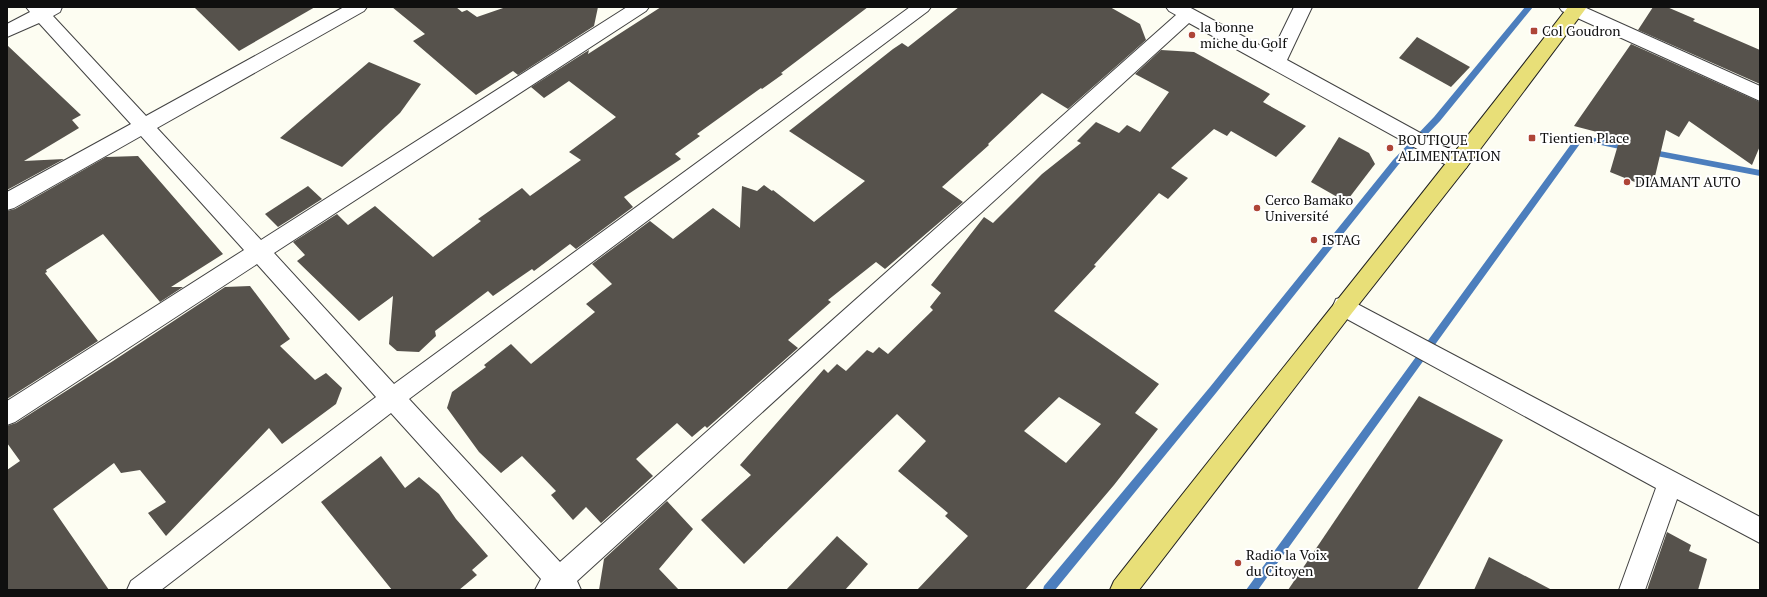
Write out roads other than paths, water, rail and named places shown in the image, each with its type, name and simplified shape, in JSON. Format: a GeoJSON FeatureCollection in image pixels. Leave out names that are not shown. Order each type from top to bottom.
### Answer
{"type":"FeatureCollection","features":[{"type":"Feature","properties":{"kind":"main road"},"geometry":{"type":"LineString","coordinates":[[1123,590],[1344,306],[1459,163],[1574,8]]}},
{"type":"Feature","properties":{"kind":"street"},"geometry":{"type":"LineString","coordinates":[[7,202],[358,7]]}},
{"type":"Feature","properties":{"kind":"street"},"geometry":{"type":"LineString","coordinates":[[7,414],[640,7]]}},
{"type":"Feature","properties":{"kind":"street"},"geometry":{"type":"LineString","coordinates":[[140,590],[393,398],[922,7]]}},
{"type":"Feature","properties":{"kind":"street"},"geometry":{"type":"LineString","coordinates":[[1277,62],[1303,7]]}},
{"type":"Feature","properties":{"kind":"street"},"geometry":{"type":"LineString","coordinates":[[1574,8],[1760,94]]}},
{"type":"Feature","properties":{"kind":"street"},"geometry":{"type":"LineString","coordinates":[[7,31],[44,9],[144,126],[393,398],[558,587],[1181,10],[1459,163]]}},
{"type":"Feature","properties":{"kind":"street"},"geometry":{"type":"LineString","coordinates":[[1344,306],[1760,531]]}},
{"type":"Feature","properties":{"kind":"street"},"geometry":{"type":"LineString","coordinates":[[1632,590],[1671,482]]}},
{"type":"Feature","properties":{"kind":"waterway"},"geometry":{"type":"LineString","coordinates":[[1048,590],[1213,390],[1396,162],[1437,119],[1529,7]]}},
{"type":"Feature","properties":{"kind":"waterway"},"geometry":{"type":"LineString","coordinates":[[1251,590],[1580,138],[1629,148]]}},
{"type":"Feature","properties":{"kind":"waterway"},"geometry":{"type":"LineString","coordinates":[[1649,152],[1760,173]]}},
{"type":"Feature","properties":{"kind":"place","name":"Col Goudron"},"geometry":{"type":"Point","coordinates":[1534,31]}},
{"type":"Feature","properties":{"kind":"place","name":"la bonne miche du Golf"},"geometry":{"type":"Point","coordinates":[1192,35]}},
{"type":"Feature","properties":{"kind":"place","name":"Tientien Place"},"geometry":{"type":"Point","coordinates":[1532,138]}},
{"type":"Feature","properties":{"kind":"place","name":"BOUTIQUE ALIMENTATION"},"geometry":{"type":"Point","coordinates":[1390,148]}},
{"type":"Feature","properties":{"kind":"place","name":"DIAMANT AUTO"},"geometry":{"type":"Point","coordinates":[1627,182]}},
{"type":"Feature","properties":{"kind":"place","name":"Cerco Bamako Université"},"geometry":{"type":"Point","coordinates":[1257,208]}},
{"type":"Feature","properties":{"kind":"place","name":"ISTAG"},"geometry":{"type":"Point","coordinates":[1314,240]}},
{"type":"Feature","properties":{"kind":"place","name":"Radio la Voix du Citoyen"},"geometry":{"type":"Point","coordinates":[1238,563]}}]}
